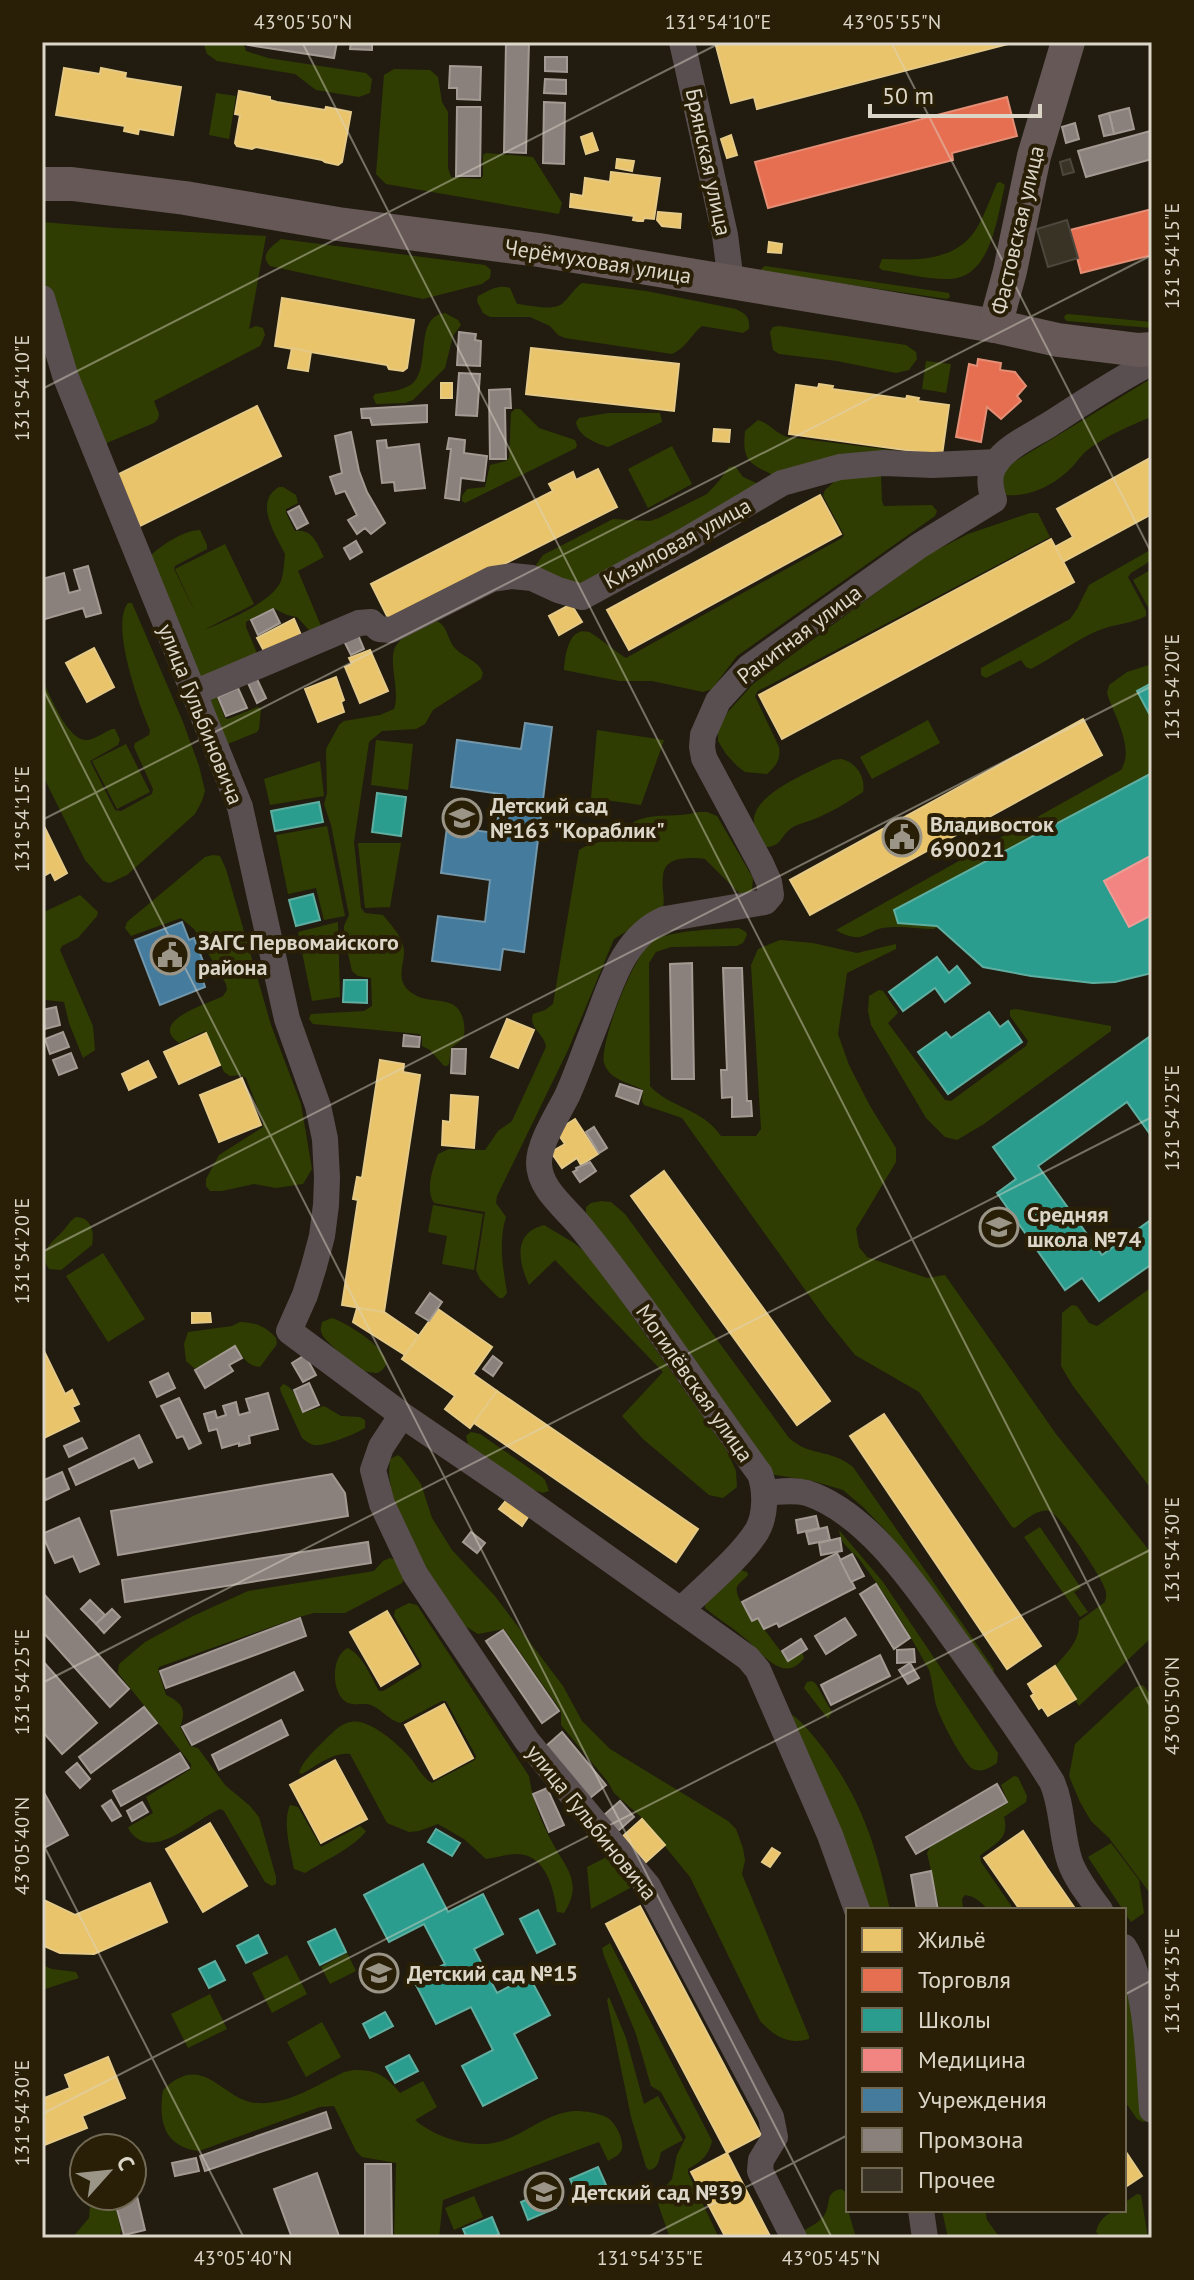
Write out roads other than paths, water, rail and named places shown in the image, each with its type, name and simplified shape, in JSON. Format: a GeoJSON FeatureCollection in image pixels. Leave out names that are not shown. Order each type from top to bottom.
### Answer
{"type":"FeatureCollection","features":[{"type":"Feature","properties":{"kind":"main road","name":"Фастовская улица"},"geometry":{"type":"LineString","coordinates":[[995,326],[1034,156],[1068,42]]}},
{"type":"Feature","properties":{"kind":"main road","name":"Черёмуховая улица"},"geometry":{"type":"LineString","coordinates":[[42,184],[72,184],[185,198],[338,224],[539,250],[995,326],[1058,340],[1152,349]]}},
{"type":"Feature","properties":{"kind":"street","name":"Брянская улица"},"geometry":{"type":"LineString","coordinates":[[682,42],[725,235],[731,282]]}},
{"type":"Feature","properties":{"kind":"street","name":"улица Гульбиновича"},"geometry":{"type":"LineString","coordinates":[[42,298],[65,375],[240,807],[287,1019],[309,1076],[325,1139],[327,1178],[322,1236],[305,1295],[289,1331],[402,1415],[741,1651],[758,1670],[830,1835],[856,1908]]}},
{"type":"Feature","properties":{"kind":"street"},"geometry":{"type":"LineString","coordinates":[[997,462],[1016,446],[1126,375],[1152,362]]}},
{"type":"Feature","properties":{"kind":"street","name":"Кизиловая улица"},"geometry":{"type":"LineString","coordinates":[[194,693],[359,623],[371,622],[379,629],[391,630],[492,579],[512,576],[532,578],[582,597],[782,483],[840,467],[884,463],[933,465],[997,462]]}},
{"type":"Feature","properties":{"kind":"street","name":"Ракитная улица"},"geometry":{"type":"LineString","coordinates":[[540,1154],[620,962],[641,933],[665,919],[765,902],[771,895],[761,864],[704,758],[703,735],[718,701],[736,680],[763,657],[919,546],[994,500],[990,474],[997,462]]}},
{"type":"Feature","properties":{"kind":"street","name":"Могилёвская улица"},"geometry":{"type":"LineString","coordinates":[[540,1154],[540,1177],[661,1333],[760,1474],[764,1493]]}},
{"type":"Feature","properties":{"kind":"street","name":"улица Гульбиновича"},"geometry":{"type":"LineString","coordinates":[[402,1415],[381,1447],[373,1470],[382,1504],[415,1574],[527,1741],[648,1886],[771,2117],[775,2137],[761,2160],[760,2171],[794,2238]]}},
{"type":"Feature","properties":{"kind":"street"},"geometry":{"type":"LineString","coordinates":[[681,1610],[744,1548],[759,1528],[764,1493],[805,1492],[830,1504],[861,1527],[899,1565],[993,1693],[1052,1782],[1058,1796],[1068,1858],[1099,1908]]}},
{"type":"Feature","properties":{"kind":"street"},"geometry":{"type":"LineString","coordinates":[[1126,1951],[1133,1963],[1144,2020],[1152,2110]]}},
{"type":"Feature","properties":{"kind":"street"},"geometry":{"type":"LineString","coordinates":[[921,2212],[925,2238]]}},
{"type":"Feature","properties":{"kind":"place","name":"Детский сад №163 \"Кораблик\""},"geometry":{"type":"Point","coordinates":[462,818]}},
{"type":"Feature","properties":{"kind":"place","name":"Владивосток 690021"},"geometry":{"type":"Point","coordinates":[902,837]}},
{"type":"Feature","properties":{"kind":"place","name":"ЗАГС Первомайского района"},"geometry":{"type":"Point","coordinates":[170,955]}},
{"type":"Feature","properties":{"kind":"place","name":"Средняя школа №74"},"geometry":{"type":"Point","coordinates":[999,1227]}},
{"type":"Feature","properties":{"kind":"place","name":"Детский сад №15"},"geometry":{"type":"Point","coordinates":[379,1973]}},
{"type":"Feature","properties":{"kind":"place","name":"Детский сад №39"},"geometry":{"type":"Point","coordinates":[544,2192]}}]}
